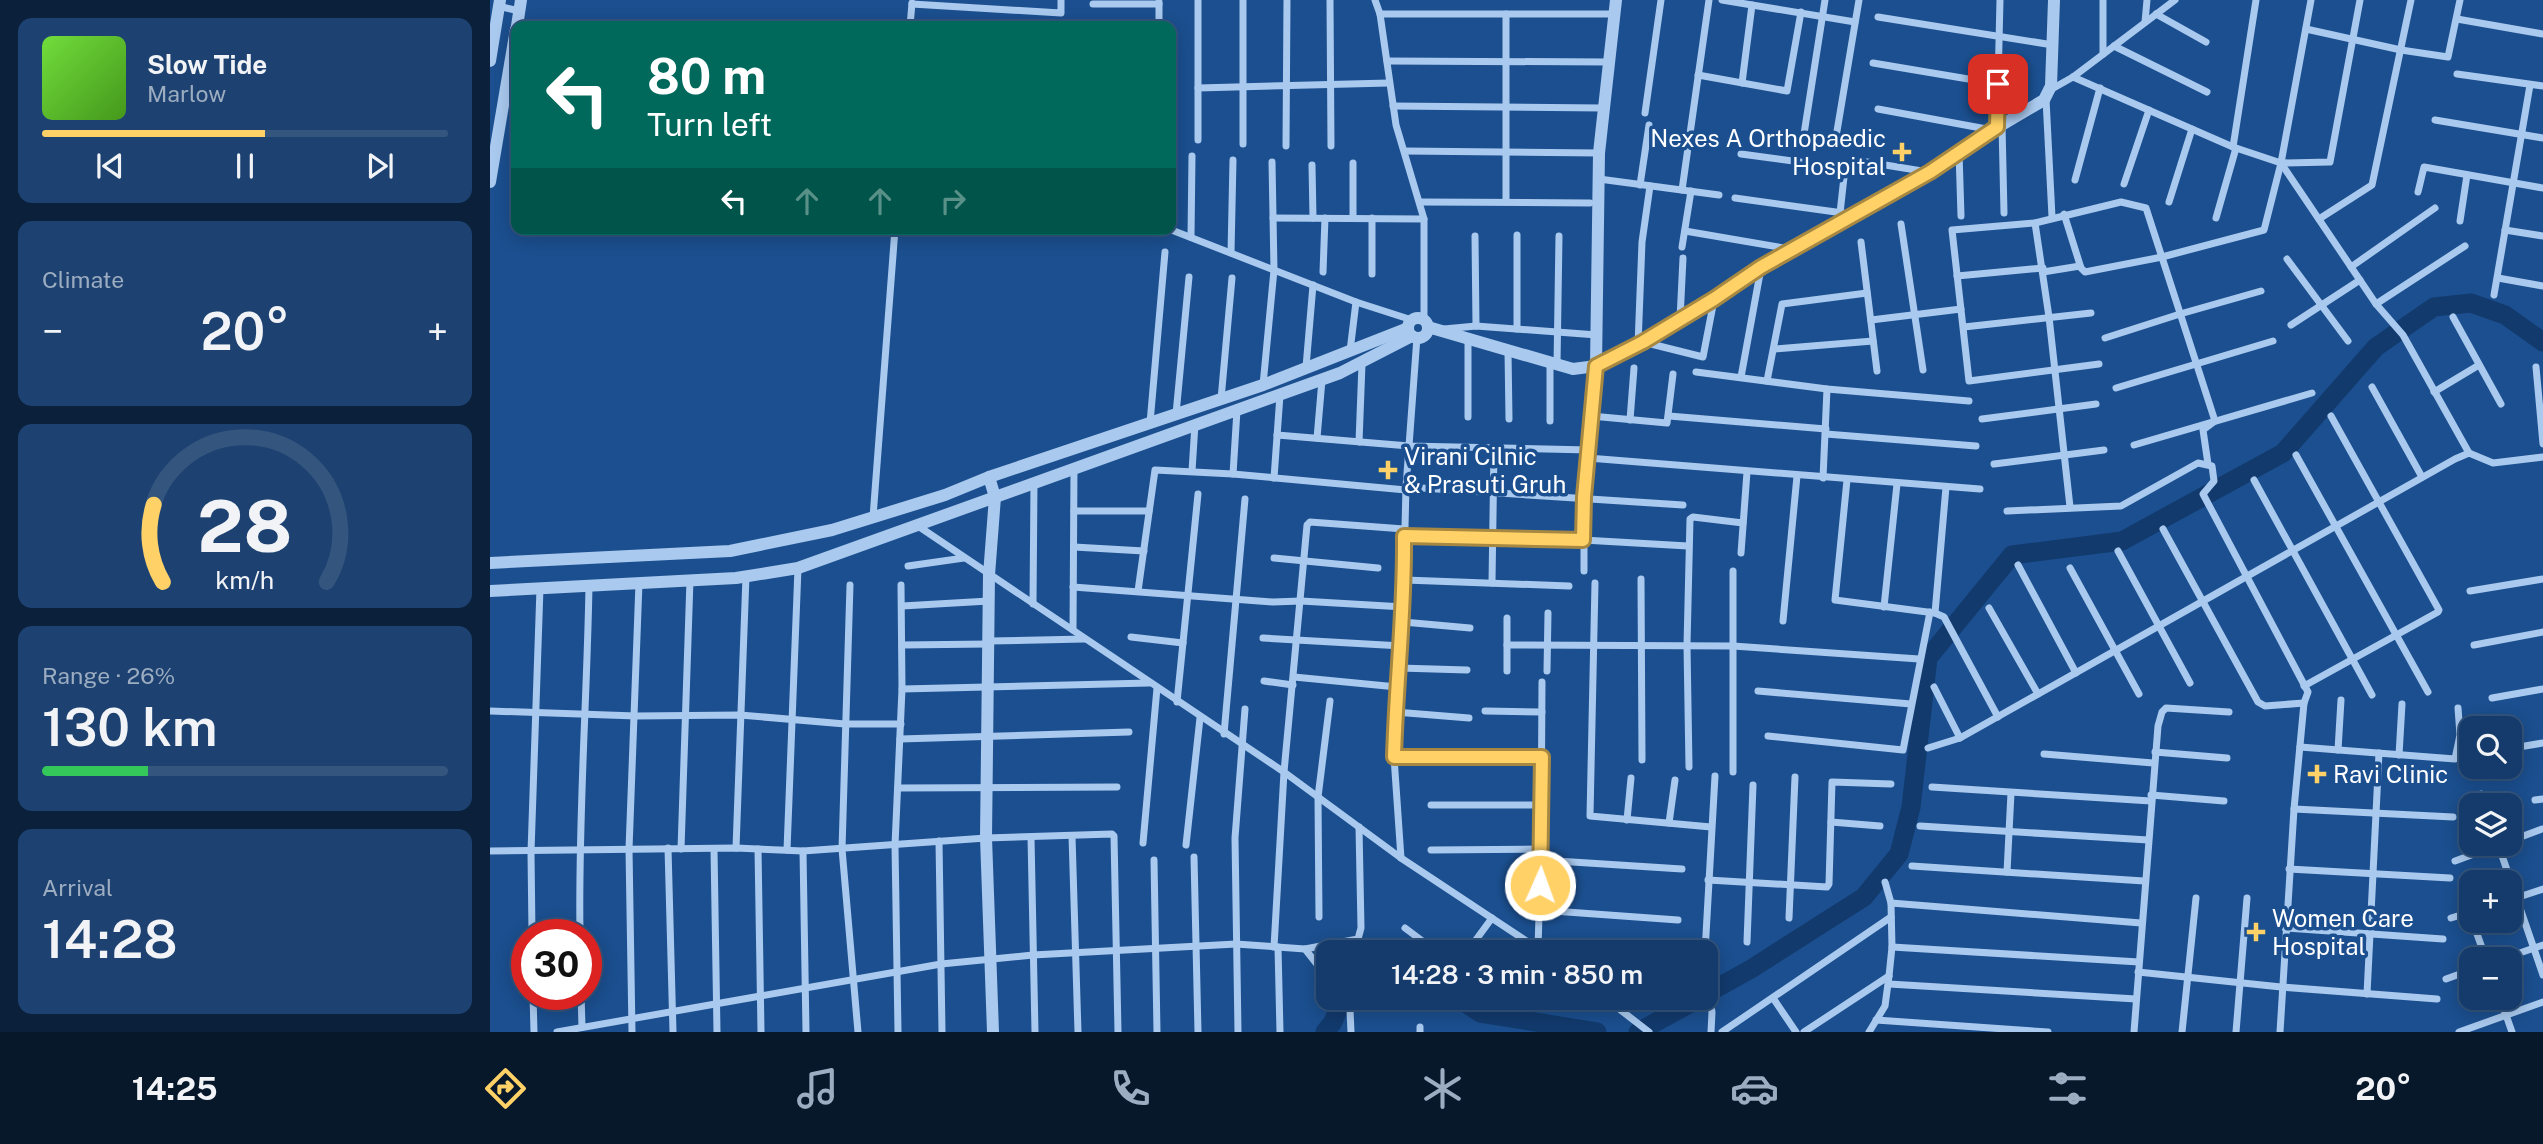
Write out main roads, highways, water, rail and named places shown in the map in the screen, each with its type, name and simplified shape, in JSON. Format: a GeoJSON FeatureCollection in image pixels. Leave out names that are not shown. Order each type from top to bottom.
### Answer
{"type":"FeatureCollection","features":[{"type":"Feature","properties":{"kind":"waterway"},"geometry":{"type":"LineString","coordinates":[[1718,987],[1864,897],[1899,854],[1911,807],[1928,658],[2012,555],[2122,541],[2283,453],[2376,347],[2434,307],[2471,303],[2505,315],[2543,342]]}},
{"type":"Feature","properties":{"kind":"waterway"},"geometry":{"type":"LineString","coordinates":[[1325,1032],[1338,1010]]}},
{"type":"Feature","properties":{"kind":"waterway"},"geometry":{"type":"LineString","coordinates":[[1476,1010],[1480,1013],[1597,1032]]}},
{"type":"Feature","properties":{"kind":"waterway"},"geometry":{"type":"LineString","coordinates":[[1638,1032],[1678,1010]]}},
{"type":"Feature","properties":{"kind":"place","name":"Nexes A Orthopaedic Hospital"},"geometry":{"type":"Point","coordinates":[1902,152]}},
{"type":"Feature","properties":{"kind":"place","name":"Virani Cilnic & Prasuti Gruh"},"geometry":{"type":"Point","coordinates":[1388,470]}},
{"type":"Feature","properties":{"kind":"place","name":"Ravi Clinic"},"geometry":{"type":"Point","coordinates":[2317,774]}},
{"type":"Feature","properties":{"kind":"place","name":"Women Care Hospital"},"geometry":{"type":"Point","coordinates":[2256,932]}}]}
